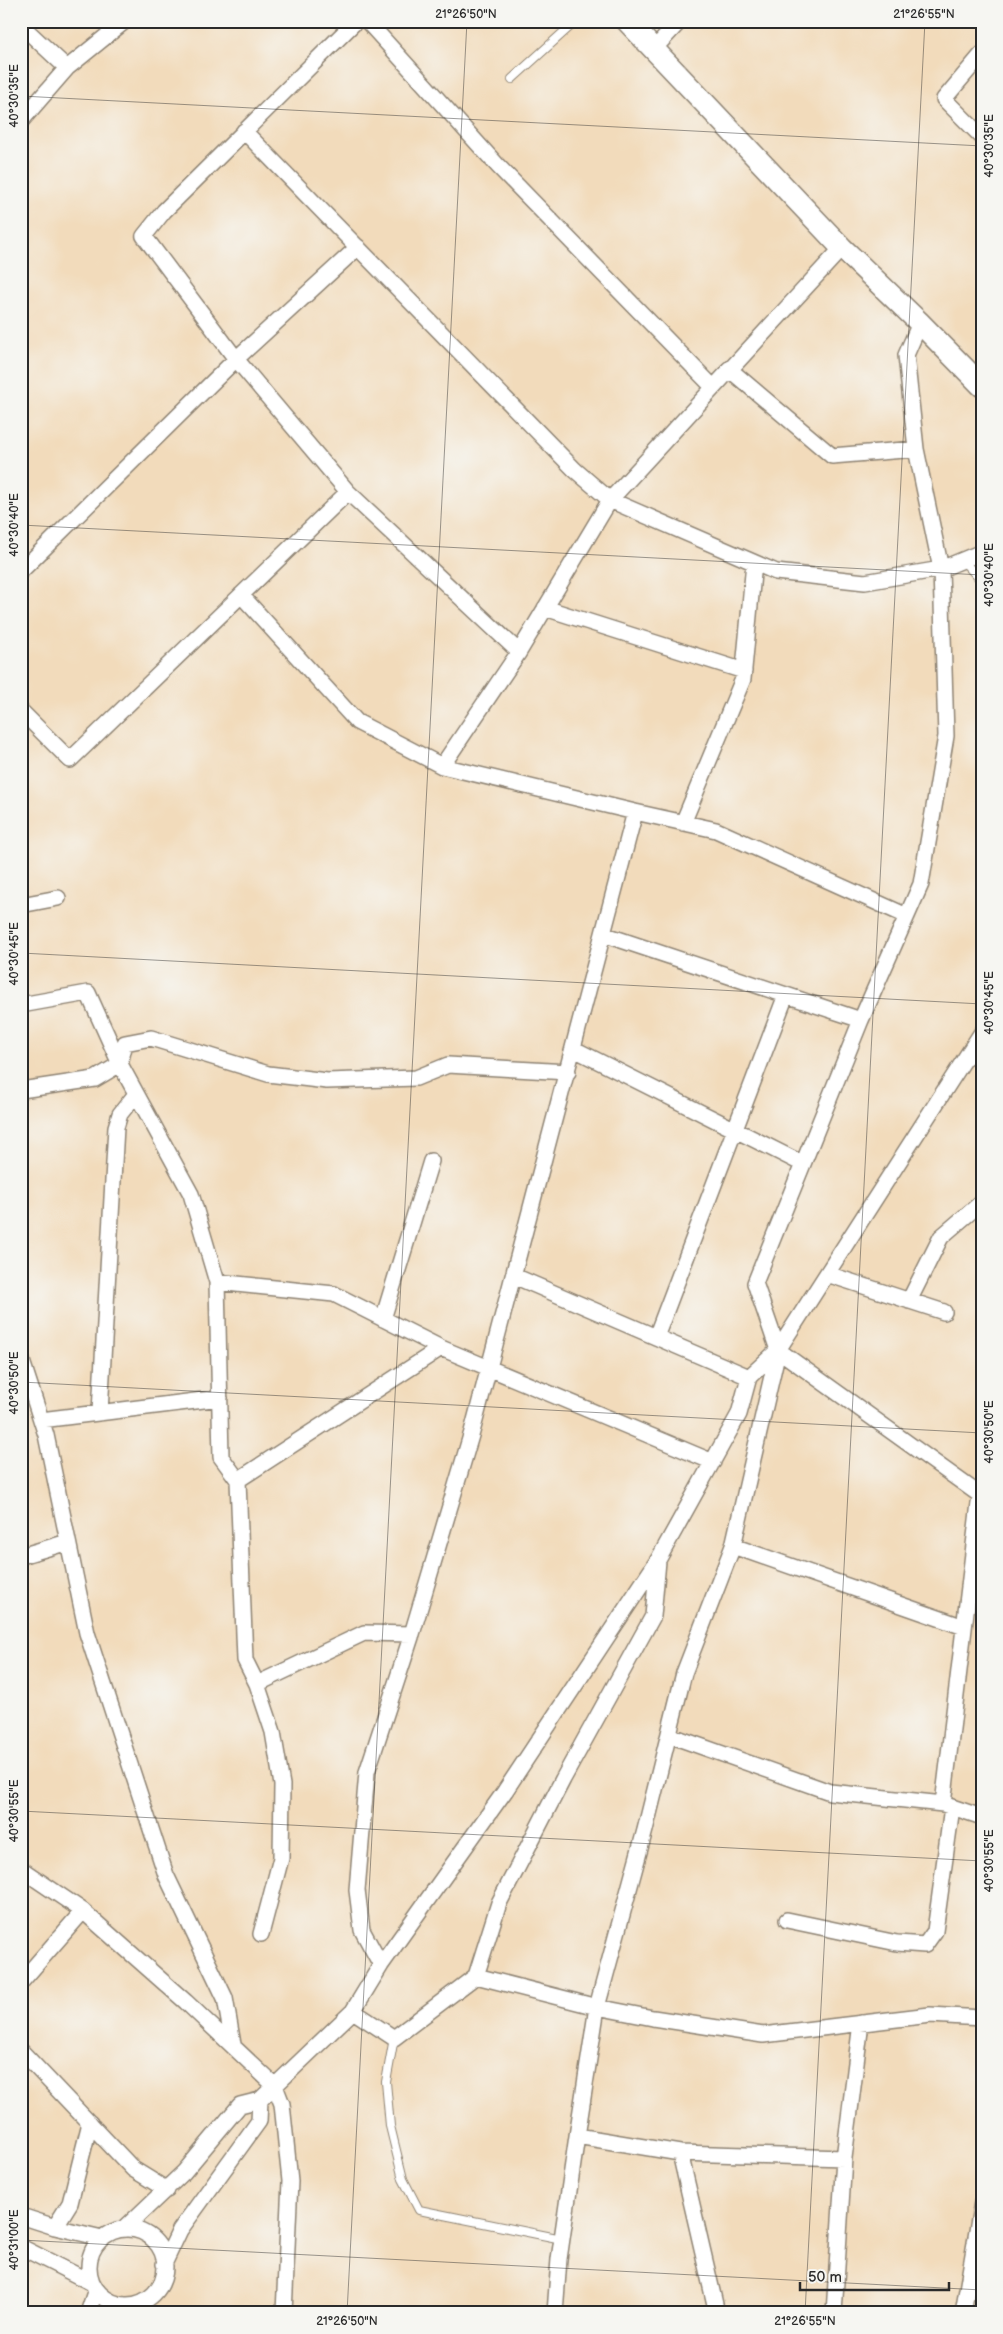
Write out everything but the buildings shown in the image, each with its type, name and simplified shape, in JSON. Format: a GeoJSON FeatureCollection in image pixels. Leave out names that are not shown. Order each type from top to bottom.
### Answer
{"type":"FeatureCollection","features":[{"type":"Feature","properties":{"kind":"main road"},"geometry":{"type":"LineString","coordinates":[[627,21],[842,248],[979,379]]}},
{"type":"Feature","properties":{"kind":"street"},"geometry":{"type":"LineString","coordinates":[[21,121],[67,68],[125,21]]}},
{"type":"Feature","properties":{"kind":"street"},"geometry":{"type":"LineString","coordinates":[[356,21],[164,211],[144,236],[236,360],[348,492],[519,652]]}},
{"type":"Feature","properties":{"kind":"street"},"geometry":{"type":"LineString","coordinates":[[367,21],[498,166],[713,387]]}},
{"type":"Feature","properties":{"kind":"street"},"geometry":{"type":"LineString","coordinates":[[654,50],[680,21]]}},
{"type":"Feature","properties":{"kind":"street"},"geometry":{"type":"LineString","coordinates":[[21,25],[67,68]]}},
{"type":"Feature","properties":{"kind":"street"},"geometry":{"type":"LineString","coordinates":[[982,54],[944,99],[982,137]]}},
{"type":"Feature","properties":{"kind":"street"},"geometry":{"type":"LineString","coordinates":[[244,131],[575,470],[610,500],[776,572],[865,582],[940,569],[982,552]]}},
{"type":"Feature","properties":{"kind":"street"},"geometry":{"type":"LineString","coordinates":[[21,571],[236,360],[358,247]]}},
{"type":"Feature","properties":{"kind":"street"},"geometry":{"type":"LineString","coordinates":[[442,766],[519,652],[610,500],[842,248]]}},
{"type":"Feature","properties":{"kind":"street"},"geometry":{"type":"LineString","coordinates":[[555,2313],[562,2239],[597,2008],[684,1673],[733,1546],[778,1350],[755,1283],[862,1020],[921,884],[946,736],[940,569],[916,449],[906,355],[920,323]]}},
{"type":"Feature","properties":{"kind":"street"},"geometry":{"type":"LineString","coordinates":[[729,369],[832,456],[916,449]]}},
{"type":"Feature","properties":{"kind":"street"},"geometry":{"type":"LineString","coordinates":[[21,710],[70,760],[348,492]]}},
{"type":"Feature","properties":{"kind":"street"},"geometry":{"type":"LineString","coordinates":[[683,823],[743,679],[754,563]]}},
{"type":"Feature","properties":{"kind":"street"},"geometry":{"type":"LineString","coordinates":[[241,595],[357,722],[442,766],[716,830],[907,916]]}},
{"type":"Feature","properties":{"kind":"street"},"geometry":{"type":"LineString","coordinates":[[545,608],[744,671]]}},
{"type":"Feature","properties":{"kind":"street"},"geometry":{"type":"LineString","coordinates":[[381,1965],[362,1930],[357,1890],[366,1772],[412,1634],[489,1368],[635,812]]}},
{"type":"Feature","properties":{"kind":"street"},"geometry":{"type":"LineString","coordinates":[[21,905],[58,898]]}},
{"type":"Feature","properties":{"kind":"street"},"geometry":{"type":"LineString","coordinates":[[603,934],[862,1020]]}},
{"type":"Feature","properties":{"kind":"street"},"geometry":{"type":"LineString","coordinates":[[21,1005],[88,993],[120,1064],[191,1194],[217,1282],[221,1457],[238,1480],[245,1660],[257,1684],[273,1732],[282,1785],[281,1858],[261,1934]]}},
{"type":"Feature","properties":{"kind":"street"},"geometry":{"type":"LineString","coordinates":[[656,1337],[786,995]]}},
{"type":"Feature","properties":{"kind":"street"},"geometry":{"type":"LineString","coordinates":[[125,2228],[167,2190],[240,2106],[260,2100],[353,2011],[381,1965],[505,1790],[658,1560],[739,1414],[749,1377],[778,1350],[982,1032]]}},
{"type":"Feature","properties":{"kind":"street"},"geometry":{"type":"LineString","coordinates":[[21,1090],[94,1079],[120,1064],[125,1044],[151,1038],[268,1074],[327,1082],[416,1078],[448,1065],[568,1072]]}},
{"type":"Feature","properties":{"kind":"street"},"geometry":{"type":"LineString","coordinates":[[574,1049],[804,1164]]}},
{"type":"Feature","properties":{"kind":"street"},"geometry":{"type":"LineString","coordinates":[[100,1412],[116,1127],[120,1114],[136,1094]]}},
{"type":"Feature","properties":{"kind":"street"},"geometry":{"type":"LineString","coordinates":[[383,1319],[431,1161]]}},
{"type":"Feature","properties":{"kind":"street"},"geometry":{"type":"LineString","coordinates":[[909,1301],[942,1237],[982,1202]]}},
{"type":"Feature","properties":{"kind":"street"},"geometry":{"type":"LineString","coordinates":[[827,1274],[944,1312]]}},
{"type":"Feature","properties":{"kind":"street"},"geometry":{"type":"LineString","coordinates":[[514,1276],[749,1377]]}},
{"type":"Feature","properties":{"kind":"street"},"geometry":{"type":"LineString","coordinates":[[217,1282],[334,1294],[441,1348],[713,1462]]}},
{"type":"Feature","properties":{"kind":"street"},"geometry":{"type":"LineString","coordinates":[[238,1480],[441,1348]]}},
{"type":"Feature","properties":{"kind":"street"},"geometry":{"type":"LineString","coordinates":[[778,1350],[980,1495],[964,1626],[935,1931],[925,1945],[897,1944],[787,1920]]}},
{"type":"Feature","properties":{"kind":"street"},"geometry":{"type":"LineString","coordinates":[[21,1358],[41,1420],[90,1642],[166,1875],[225,1998],[233,2044]]}},
{"type":"Feature","properties":{"kind":"street"},"geometry":{"type":"LineString","coordinates":[[41,1420],[220,1398]]}},
{"type":"Feature","properties":{"kind":"street"},"geometry":{"type":"LineString","coordinates":[[21,1556],[68,1542]]}},
{"type":"Feature","properties":{"kind":"street"},"geometry":{"type":"LineString","coordinates":[[733,1546],[964,1626]]}},
{"type":"Feature","properties":{"kind":"street"},"geometry":{"type":"LineString","coordinates":[[353,2011],[394,2038],[476,1976],[499,1903],[568,1771],[653,1616],[658,1560]]}},
{"type":"Feature","properties":{"kind":"street"},"geometry":{"type":"LineString","coordinates":[[257,1684],[364,1633],[412,1634]]}},
{"type":"Feature","properties":{"kind":"street"},"geometry":{"type":"LineString","coordinates":[[669,1734],[830,1792],[948,1805],[982,1817]]}},
{"type":"Feature","properties":{"kind":"street"},"geometry":{"type":"LineString","coordinates":[[21,1869],[82,1911],[233,2044],[275,2086],[282,2104],[290,2181],[284,2313]]}},
{"type":"Feature","properties":{"kind":"street"},"geometry":{"type":"LineString","coordinates":[[21,1982],[82,1911]]}},
{"type":"Feature","properties":{"kind":"street"},"geometry":{"type":"LineString","coordinates":[[476,1976],[597,2008],[763,2035],[930,2015],[982,2018]]}},
{"type":"Feature","properties":{"kind":"street"},"geometry":{"type":"LineString","coordinates":[[834,2313],[844,2158],[861,2023]]}},
{"type":"Feature","properties":{"kind":"street"},"geometry":{"type":"LineString","coordinates":[[21,2051],[133,2169],[167,2190]]}},
{"type":"Feature","properties":{"kind":"street"},"geometry":{"type":"LineString","coordinates":[[21,2247],[94,2286],[108,2300],[137,2308],[154,2294],[161,2283],[164,2264],[180,2230],[259,2121],[260,2100]]}},
{"type":"Feature","properties":{"kind":"street"},"geometry":{"type":"LineString","coordinates":[[55,2227],[70,2203],[90,2123]]}},
{"type":"Feature","properties":{"kind":"street"},"geometry":{"type":"LineString","coordinates":[[577,2136],[680,2153],[844,2158]]}},
{"type":"Feature","properties":{"kind":"street"},"geometry":{"type":"LineString","coordinates":[[680,2153],[717,2313]]}},
{"type":"Feature","properties":{"kind":"street"},"geometry":{"type":"LineString","coordinates":[[962,2313],[982,2202]]}},
{"type":"Feature","properties":{"kind":"street"},"geometry":{"type":"LineString","coordinates":[[21,2216],[55,2227],[102,2238]]}},
{"type":"Feature","properties":{"kind":"street"},"geometry":{"type":"LineString","coordinates":[[88,2313],[94,2286],[89,2271],[89,2259],[94,2247],[102,2238],[113,2231],[125,2228],[138,2230],[150,2236],[159,2246],[164,2264]]}},
{"type":"Feature","properties":{"kind":"lane"},"geometry":{"type":"LineString","coordinates":[[512,79],[576,21]]}},
{"type":"Feature","properties":{"kind":"lane"},"geometry":{"type":"LineString","coordinates":[[962,560],[982,580]]}},
{"type":"Feature","properties":{"kind":"lane"},"geometry":{"type":"LineString","coordinates":[[394,2038],[386,2082],[390,2126],[403,2180],[420,2210],[562,2239]]}}]}
